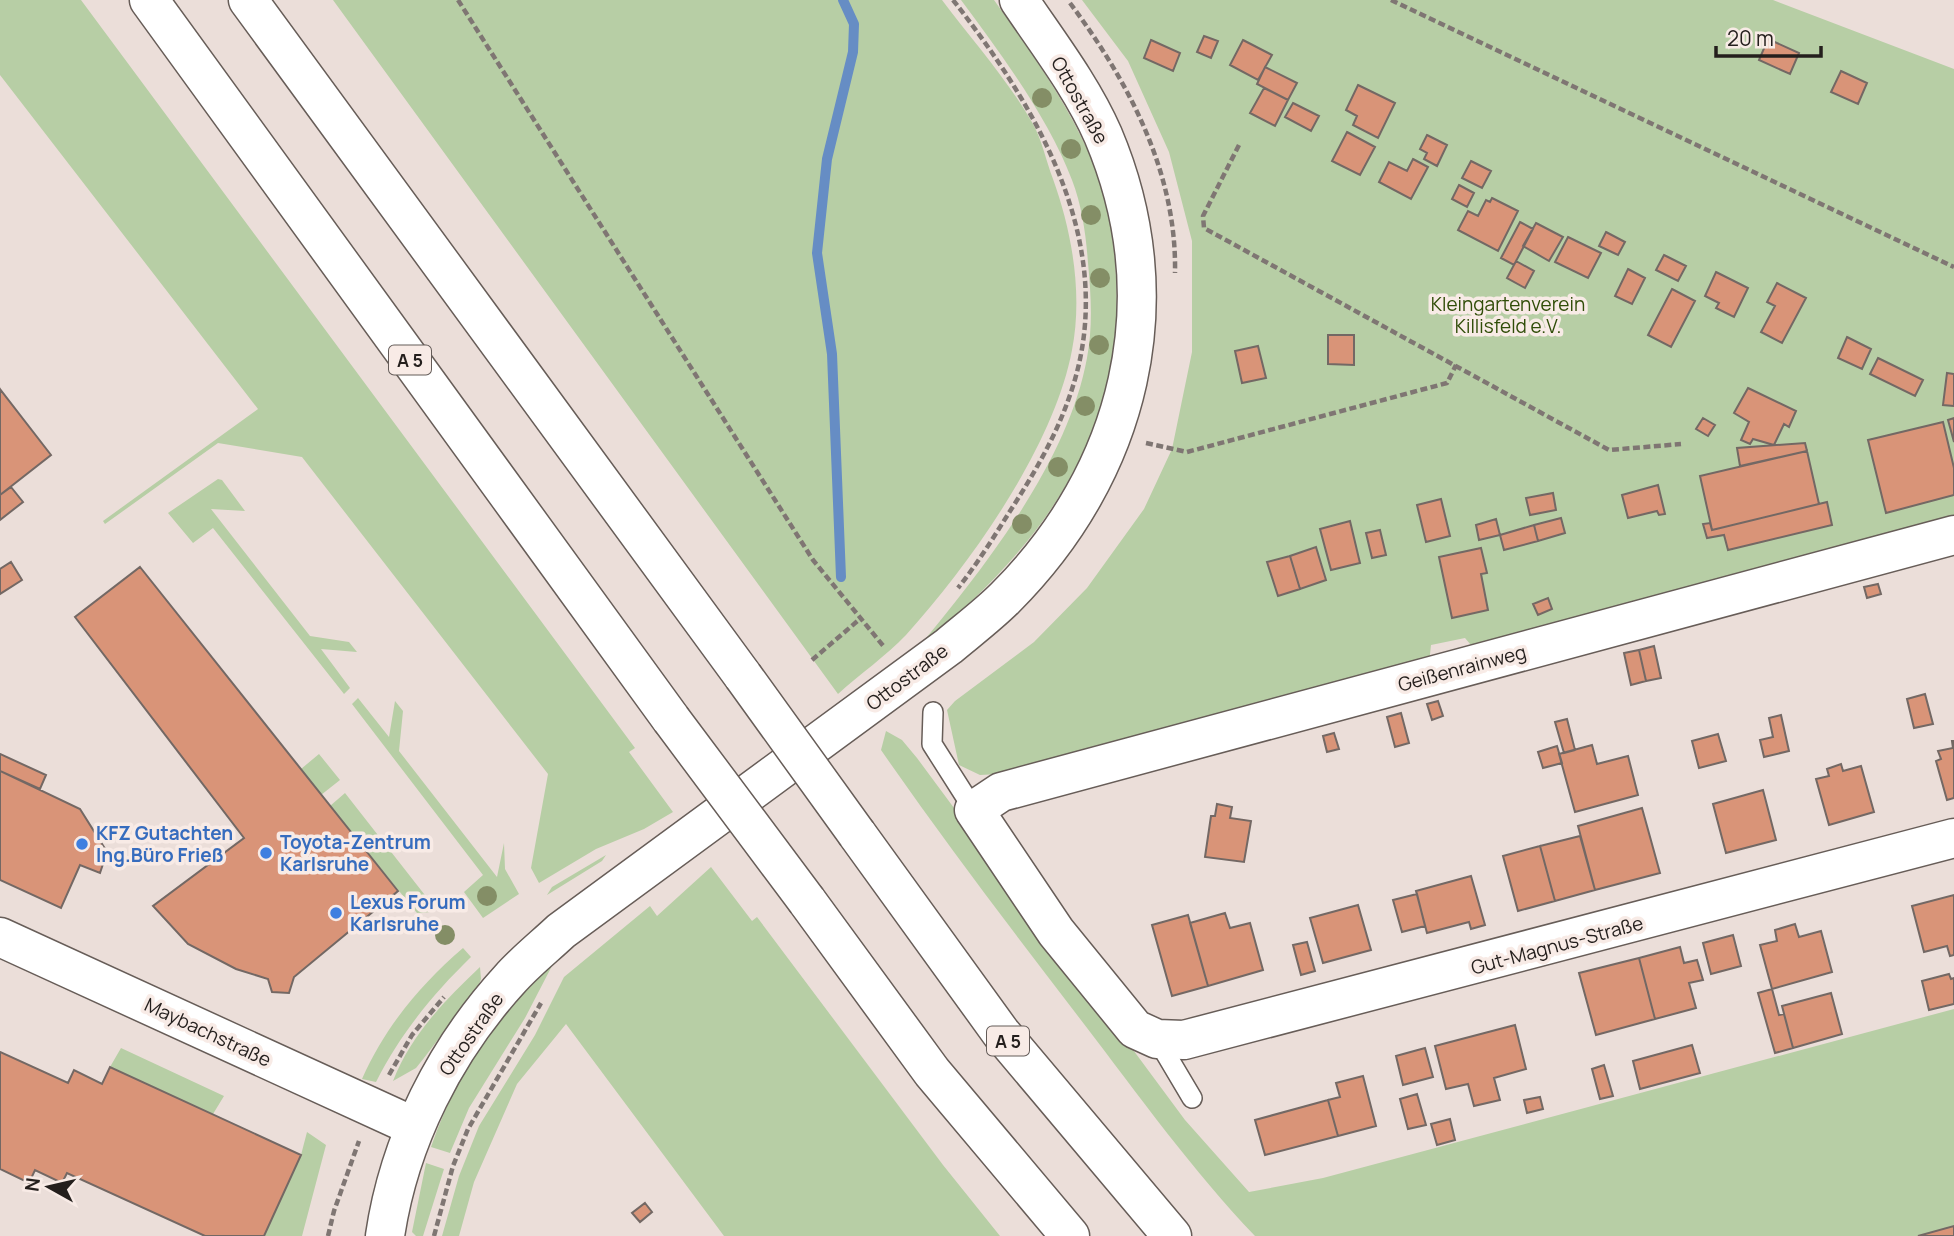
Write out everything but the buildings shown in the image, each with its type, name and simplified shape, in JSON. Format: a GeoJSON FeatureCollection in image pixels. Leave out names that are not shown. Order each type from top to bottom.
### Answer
{"type":"FeatureCollection","features":[{"type":"Feature","properties":{"kind":"main road","name":"A 5"},"geometry":{"type":"LineString","coordinates":[[149,0],[671,719],[932,1072],[1070,1236]]}},
{"type":"Feature","properties":{"kind":"main road","name":"A 5"},"geometry":{"type":"LineString","coordinates":[[248,0],[1001,1033],[1172,1236]]}},
{"type":"Feature","properties":{"kind":"main road","name":"Ottostraße"},"geometry":{"type":"LineString","coordinates":[[385,1236],[390,1202],[415,1127],[460,1044],[510,979],[561,931],[939,654],[1005,598],[1044,554],[1101,465],[1113,434],[1133,360],[1138,310],[1135,247],[1119,177],[1102,133],[1061,62],[1019,0]]}},
{"type":"Feature","properties":{"kind":"main road","name":"Geißenrainweg"},"geometry":{"type":"LineString","coordinates":[[974,810],[1001,792],[1954,535]]}},
{"type":"Feature","properties":{"kind":"main road"},"geometry":{"type":"LineString","coordinates":[[974,810],[1056,932],[1135,1029],[1157,1039]]}},
{"type":"Feature","properties":{"kind":"main road","name":"Gut-Magnus-Straße"},"geometry":{"type":"LineString","coordinates":[[1157,1039],[1184,1040],[1198,1037],[1954,838]]}},
{"type":"Feature","properties":{"kind":"main road","name":"Maybachstraße"},"geometry":{"type":"LineString","coordinates":[[0,937],[415,1127]]}},
{"type":"Feature","properties":{"kind":"lane"},"geometry":{"type":"LineString","coordinates":[[933,712],[932,744],[974,810]]}},
{"type":"Feature","properties":{"kind":"lane"},"geometry":{"type":"LineString","coordinates":[[1157,1039],[1192,1098]]}},
{"type":"Feature","properties":{"kind":"path"},"geometry":{"type":"LineString","coordinates":[[458,0],[813,560],[888,651]]}},
{"type":"Feature","properties":{"kind":"path"},"geometry":{"type":"LineString","coordinates":[[949,598],[1004,520],[1055,434],[1079,365],[1084,304],[1083,267],[1074,211],[1063,176],[1046,140],[953,0]]}},
{"type":"Feature","properties":{"kind":"path"},"geometry":{"type":"LineString","coordinates":[[1391,0],[1954,267]]}},
{"type":"Feature","properties":{"kind":"path"},"geometry":{"type":"LineString","coordinates":[[1238,145],[1203,216],[1204,228],[1609,450],[1681,444]]}},
{"type":"Feature","properties":{"kind":"path"},"geometry":{"type":"LineString","coordinates":[[1146,443],[1186,452],[1447,383],[1456,365]]}},
{"type":"Feature","properties":{"kind":"path"},"geometry":{"type":"LineString","coordinates":[[812,660],[861,618]]}},
{"type":"Feature","properties":{"kind":"path"},"geometry":{"type":"LineString","coordinates":[[433,1236],[453,1166],[468,1129],[543,998]]}},
{"type":"Feature","properties":{"kind":"green space"},"geometry":{"type":"Polygon","coordinates":[[[0,0],[81,0],[635,748],[629,752],[673,812],[644,829],[596,849],[539,883],[531,868],[548,774],[302,457],[218,443],[105,524],[103,521],[258,409],[0,75],[0,0]]]}},
{"type":"Feature","properties":{"kind":"green space"},"geometry":{"type":"Polygon","coordinates":[[[333,0],[942,0],[1001,76],[1039,137],[1066,220],[1076,285],[1072,350],[1048,425],[1007,502],[957,574],[906,635],[838,694],[333,0]]]}},
{"type":"Feature","properties":{"kind":"green space"},"geometry":{"type":"Polygon","coordinates":[[[961,0],[994,0],[1057,93],[1089,153],[1101,183],[1111,230],[1116,277],[1115,335],[1106,390],[1089,440],[1065,486],[1036,530],[1001,571],[961,611],[918,648],[970,584],[1043,474],[1077,397],[1090,334],[1091,299],[1086,242],[1081,210],[1072,180],[1037,110],[961,0]]]}},
{"type":"Feature","properties":{"kind":"green space","name":"Kleingartenverein Killisfeld e.V."},"geometry":{"type":"Polygon","coordinates":[[[1082,0],[1773,0],[1954,69],[1954,522],[1476,651],[1465,638],[1431,645],[1429,664],[1018,773],[980,775],[959,765],[947,710],[955,701],[1034,642],[1087,588],[1144,509],[1172,449],[1192,352],[1192,241],[1169,152],[1128,61],[1082,0]]]}},
{"type":"Feature","properties":{"kind":"green space"},"geometry":{"type":"Polygon","coordinates":[[[218,479],[222,480],[245,511],[211,509],[310,636],[349,642],[357,652],[321,649],[350,688],[344,694],[213,528],[193,543],[168,513],[218,479]]]}},
{"type":"Feature","properties":{"kind":"green space"},"geometry":{"type":"Polygon","coordinates":[[[358,698],[389,737],[395,701],[403,711],[399,751],[497,877],[504,843],[505,869],[519,894],[483,918],[464,892],[483,875],[352,704],[358,698]]]}},
{"type":"Feature","properties":{"kind":"green space"},"geometry":{"type":"Polygon","coordinates":[[[886,731],[902,740],[917,758],[1185,1120],[1249,1192],[1323,1178],[1954,1009],[1954,1226],[1918,1236],[1255,1236],[1167,1133],[956,854],[881,750],[886,731]]]}},
{"type":"Feature","properties":{"kind":"green space"},"geometry":{"type":"Polygon","coordinates":[[[319,754],[340,780],[321,795],[301,769],[319,754]]]}},
{"type":"Feature","properties":{"kind":"green space"},"geometry":{"type":"Polygon","coordinates":[[[345,793],[435,908],[431,912],[417,913],[330,806],[345,793]]]}},
{"type":"Feature","properties":{"kind":"green space"},"geometry":{"type":"Polygon","coordinates":[[[606,855],[602,861],[547,895],[552,887],[606,855]]]}},
{"type":"Feature","properties":{"kind":"green space"},"geometry":{"type":"Polygon","coordinates":[[[711,867],[752,921],[757,917],[943,1165],[1000,1236],[724,1236],[566,1024],[517,1084],[474,1182],[459,1236],[442,1236],[459,1176],[479,1126],[535,1035],[564,977],[650,906],[657,916],[711,867]]]}},
{"type":"Feature","properties":{"kind":"green space"},"geometry":{"type":"Polygon","coordinates":[[[463,948],[471,957],[418,1015],[376,1082],[362,1079],[381,1042],[405,1008],[432,977],[463,948]]]}},
{"type":"Feature","properties":{"kind":"green space"},"geometry":{"type":"Polygon","coordinates":[[[554,962],[525,1018],[469,1108],[450,1153],[431,1147],[452,1095],[480,1046],[515,1002],[554,962]]]}},
{"type":"Feature","properties":{"kind":"green space"},"geometry":{"type":"Polygon","coordinates":[[[480,967],[481,979],[478,987],[424,1058],[416,1068],[393,1081],[400,1064],[419,1034],[480,967]]]}},
{"type":"Feature","properties":{"kind":"green space"},"geometry":{"type":"Polygon","coordinates":[[[121,1048],[224,1096],[213,1114],[110,1067],[121,1048]]]}},
{"type":"Feature","properties":{"kind":"green space"},"geometry":{"type":"Polygon","coordinates":[[[307,1132],[326,1145],[302,1236],[264,1236],[301,1155],[307,1132]]]}},
{"type":"Feature","properties":{"kind":"green space"},"geometry":{"type":"Polygon","coordinates":[[[426,1163],[444,1169],[423,1236],[416,1236],[412,1232],[426,1163]]]}},
{"type":"Feature","properties":{"kind":"waterway"},"geometry":{"type":"LineString","coordinates":[[841,577],[832,354],[817,253],[827,159],[853,52],[854,24],[843,0]]}},
{"type":"Feature","properties":{"kind":"place","name":"KFZ Gutachten Ing.Büro Frieß"},"geometry":{"type":"Point","coordinates":[82,844]}},
{"type":"Feature","properties":{"kind":"place","name":"Toyota-Zentrum Karlsruhe"},"geometry":{"type":"Point","coordinates":[266,853]}},
{"type":"Feature","properties":{"kind":"place","name":"Lexus Forum Karlsruhe"},"geometry":{"type":"Point","coordinates":[336,913]}}]}
